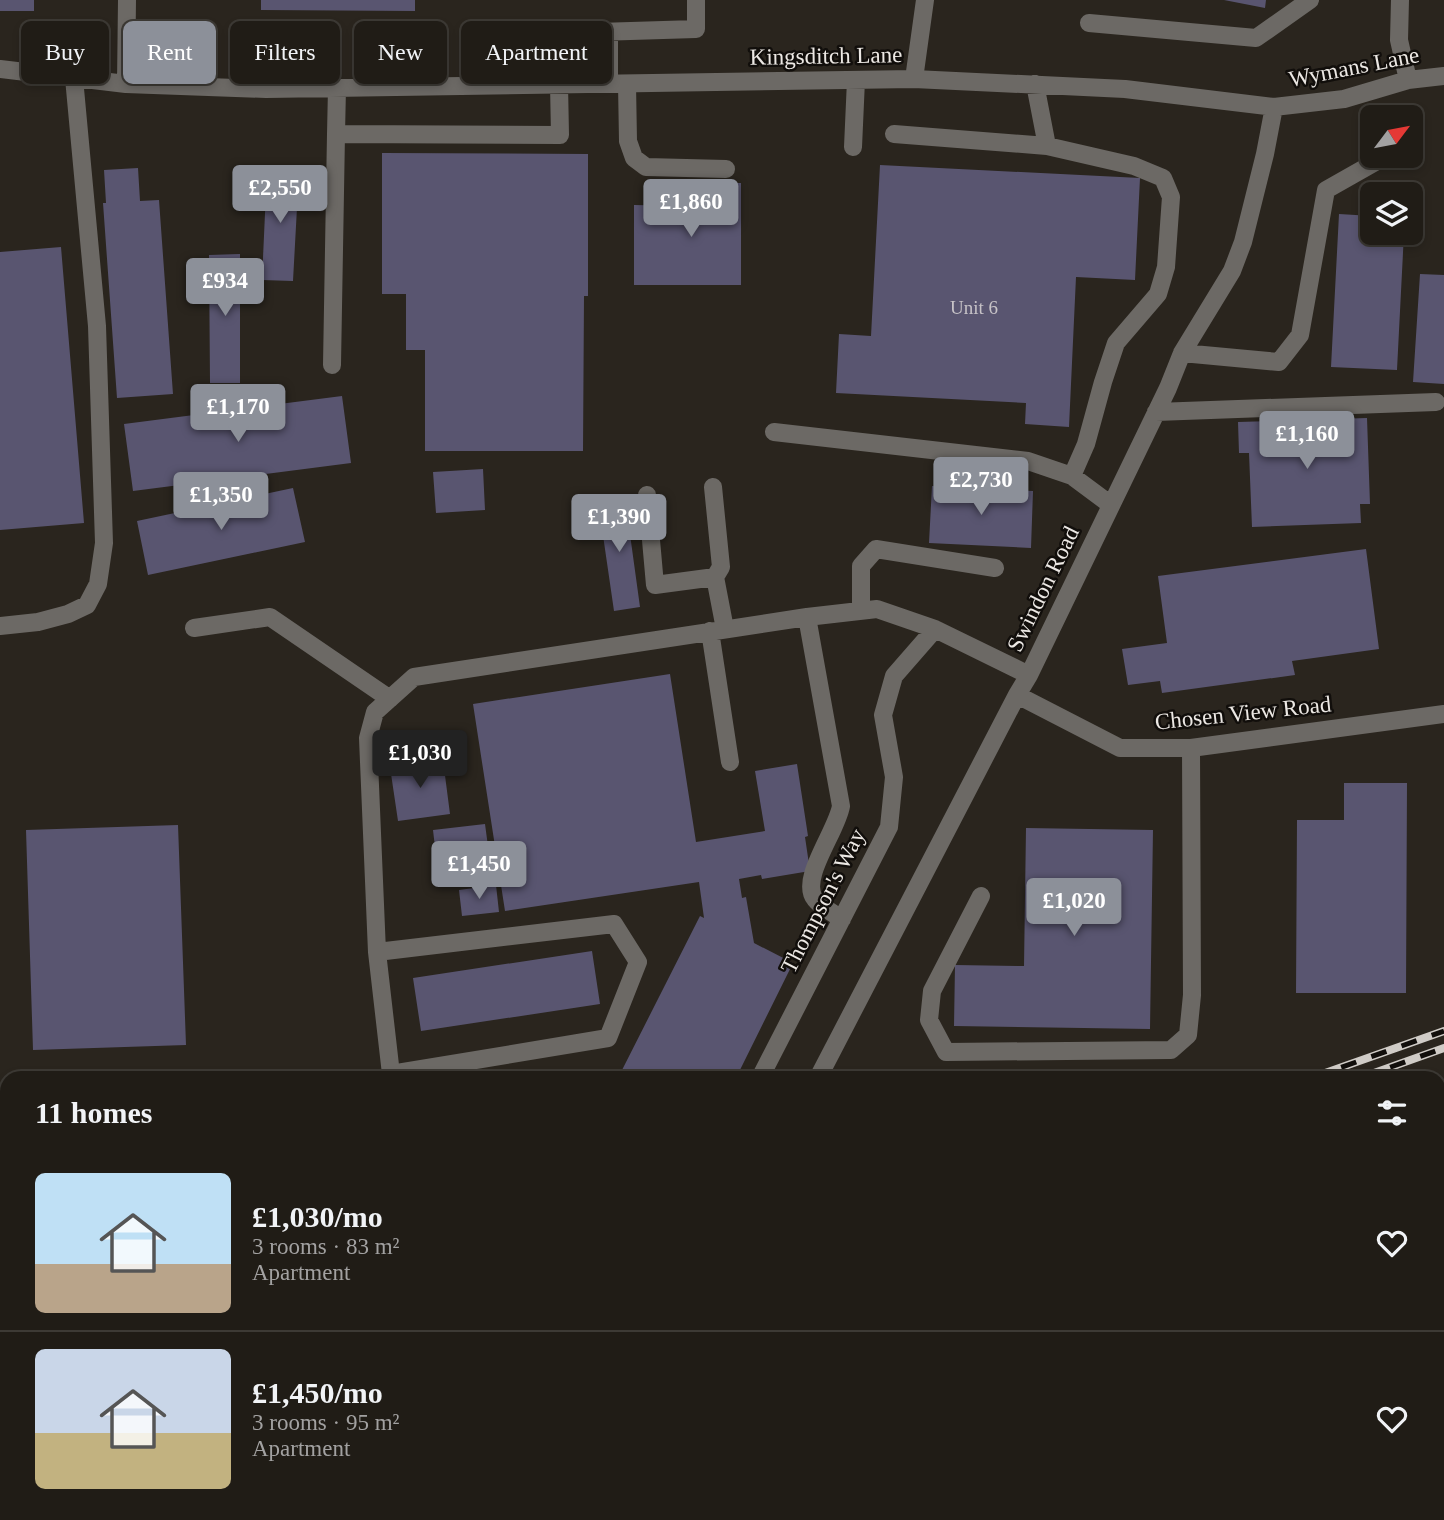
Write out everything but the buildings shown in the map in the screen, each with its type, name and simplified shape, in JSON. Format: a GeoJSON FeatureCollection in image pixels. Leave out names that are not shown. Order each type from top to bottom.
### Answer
{"type":"FeatureCollection","features":[{"type":"Feature","properties":{"kind":"street"},"geometry":{"type":"LineString","coordinates":[[127,0],[127,21]]}},
{"type":"Feature","properties":{"kind":"street"},"geometry":{"type":"LineString","coordinates":[[612,32],[696,29],[696,0]]}},
{"type":"Feature","properties":{"kind":"street"},"geometry":{"type":"LineString","coordinates":[[914,79],[925,0]]}},
{"type":"Feature","properties":{"kind":"street"},"geometry":{"type":"LineString","coordinates":[[1089,23],[1256,38],[1310,0]]}},
{"type":"Feature","properties":{"kind":"street"},"geometry":{"type":"LineString","coordinates":[[1400,0],[1399,40],[1408,80]]}},
{"type":"Feature","properties":{"kind":"street","name":"Kingsditch Lane"},"geometry":{"type":"LineString","coordinates":[[0,69],[21,72]]}},
{"type":"Feature","properties":{"kind":"street","name":"Wymans Lane"},"geometry":{"type":"LineString","coordinates":[[1274,107],[1344,99],[1408,80],[1444,76]]}},
{"type":"Feature","properties":{"kind":"street","name":"Kingsditch Lane"},"geometry":{"type":"LineString","coordinates":[[612,84],[914,79],[1125,89],[1274,107]]}},
{"type":"Feature","properties":{"kind":"street"},"geometry":{"type":"LineString","coordinates":[[853,147],[856,80]]}},
{"type":"Feature","properties":{"kind":"street"},"geometry":{"type":"LineString","coordinates":[[627,83],[628,141],[634,158],[646,167],[726,169]]}},
{"type":"Feature","properties":{"kind":"street"},"geometry":{"type":"LineString","coordinates":[[0,626],[38,622],[68,614],[87,605],[98,584],[104,542],[97,326],[75,84]]}},
{"type":"Feature","properties":{"kind":"street","name":"Kingsditch Lane"},"geometry":{"type":"LineString","coordinates":[[126,84],[266,89],[559,84]]}},
{"type":"Feature","properties":{"kind":"street"},"geometry":{"type":"LineString","coordinates":[[337,134],[560,135],[559,84]]}},
{"type":"Feature","properties":{"kind":"street"},"geometry":{"type":"LineString","coordinates":[[1035,84],[1047,146]]}},
{"type":"Feature","properties":{"kind":"street"},"geometry":{"type":"LineString","coordinates":[[332,365],[337,88]]}},
{"type":"Feature","properties":{"kind":"street","name":"Swindon Road"},"geometry":{"type":"LineString","coordinates":[[822,1071],[1029,675],[1182,353],[1232,271],[1243,242],[1274,107]]}},
{"type":"Feature","properties":{"kind":"street"},"geometry":{"type":"LineString","coordinates":[[894,134],[1047,146],[1134,166],[1163,178],[1171,197],[1166,267],[1158,294],[1116,343],[1086,444],[1072,476]]}},
{"type":"Feature","properties":{"kind":"street"},"geometry":{"type":"LineString","coordinates":[[1182,353],[1279,362],[1300,335],[1326,190],[1365,168]]}},
{"type":"Feature","properties":{"kind":"street"},"geometry":{"type":"LineString","coordinates":[[1156,412],[1436,402]]}},
{"type":"Feature","properties":{"kind":"street"},"geometry":{"type":"LineString","coordinates":[[774,432],[1028,461],[1072,476],[1111,505]]}},
{"type":"Feature","properties":{"kind":"street"},"geometry":{"type":"LineString","coordinates":[[713,487],[721,567],[715,577],[718,630],[730,762]]}},
{"type":"Feature","properties":{"kind":"street"},"geometry":{"type":"LineString","coordinates":[[647,495],[655,585],[715,577]]}},
{"type":"Feature","properties":{"kind":"street"},"geometry":{"type":"LineString","coordinates":[[860,610],[861,566],[876,549],[995,568]]}},
{"type":"Feature","properties":{"kind":"street"},"geometry":{"type":"LineString","coordinates":[[391,1071],[377,952],[368,738],[375,712],[414,677],[718,630],[877,609],[935,629],[1029,675]]}},
{"type":"Feature","properties":{"kind":"street"},"geometry":{"type":"LineString","coordinates":[[194,628],[270,617],[390,699]]}},
{"type":"Feature","properties":{"kind":"street"},"geometry":{"type":"LineString","coordinates":[[807,617],[841,806],[839,819],[811,877],[810,889],[815,899],[842,919]]}},
{"type":"Feature","properties":{"kind":"street","name":"Thompson's Way"},"geometry":{"type":"LineString","coordinates":[[764,1071],[889,827],[894,777],[883,715],[894,676],[935,629]]}},
{"type":"Feature","properties":{"kind":"street","name":"Chosen View Road"},"geometry":{"type":"LineString","coordinates":[[1017,695],[1120,748],[1191,748],[1444,714]]}},
{"type":"Feature","properties":{"kind":"street"},"geometry":{"type":"LineString","coordinates":[[981,896],[932,990],[929,1020],[946,1052],[1171,1050],[1188,1035],[1192,995],[1191,748]]}},
{"type":"Feature","properties":{"kind":"street"},"geometry":{"type":"LineString","coordinates":[[377,952],[614,924],[638,962],[608,1038],[409,1071]]}},
{"type":"Feature","properties":{"kind":"railway"},"geometry":{"type":"LineString","coordinates":[[1331,1071],[1444,1031]]}},
{"type":"Feature","properties":{"kind":"railway"},"geometry":{"type":"LineString","coordinates":[[1380,1071],[1444,1048]]}}]}
